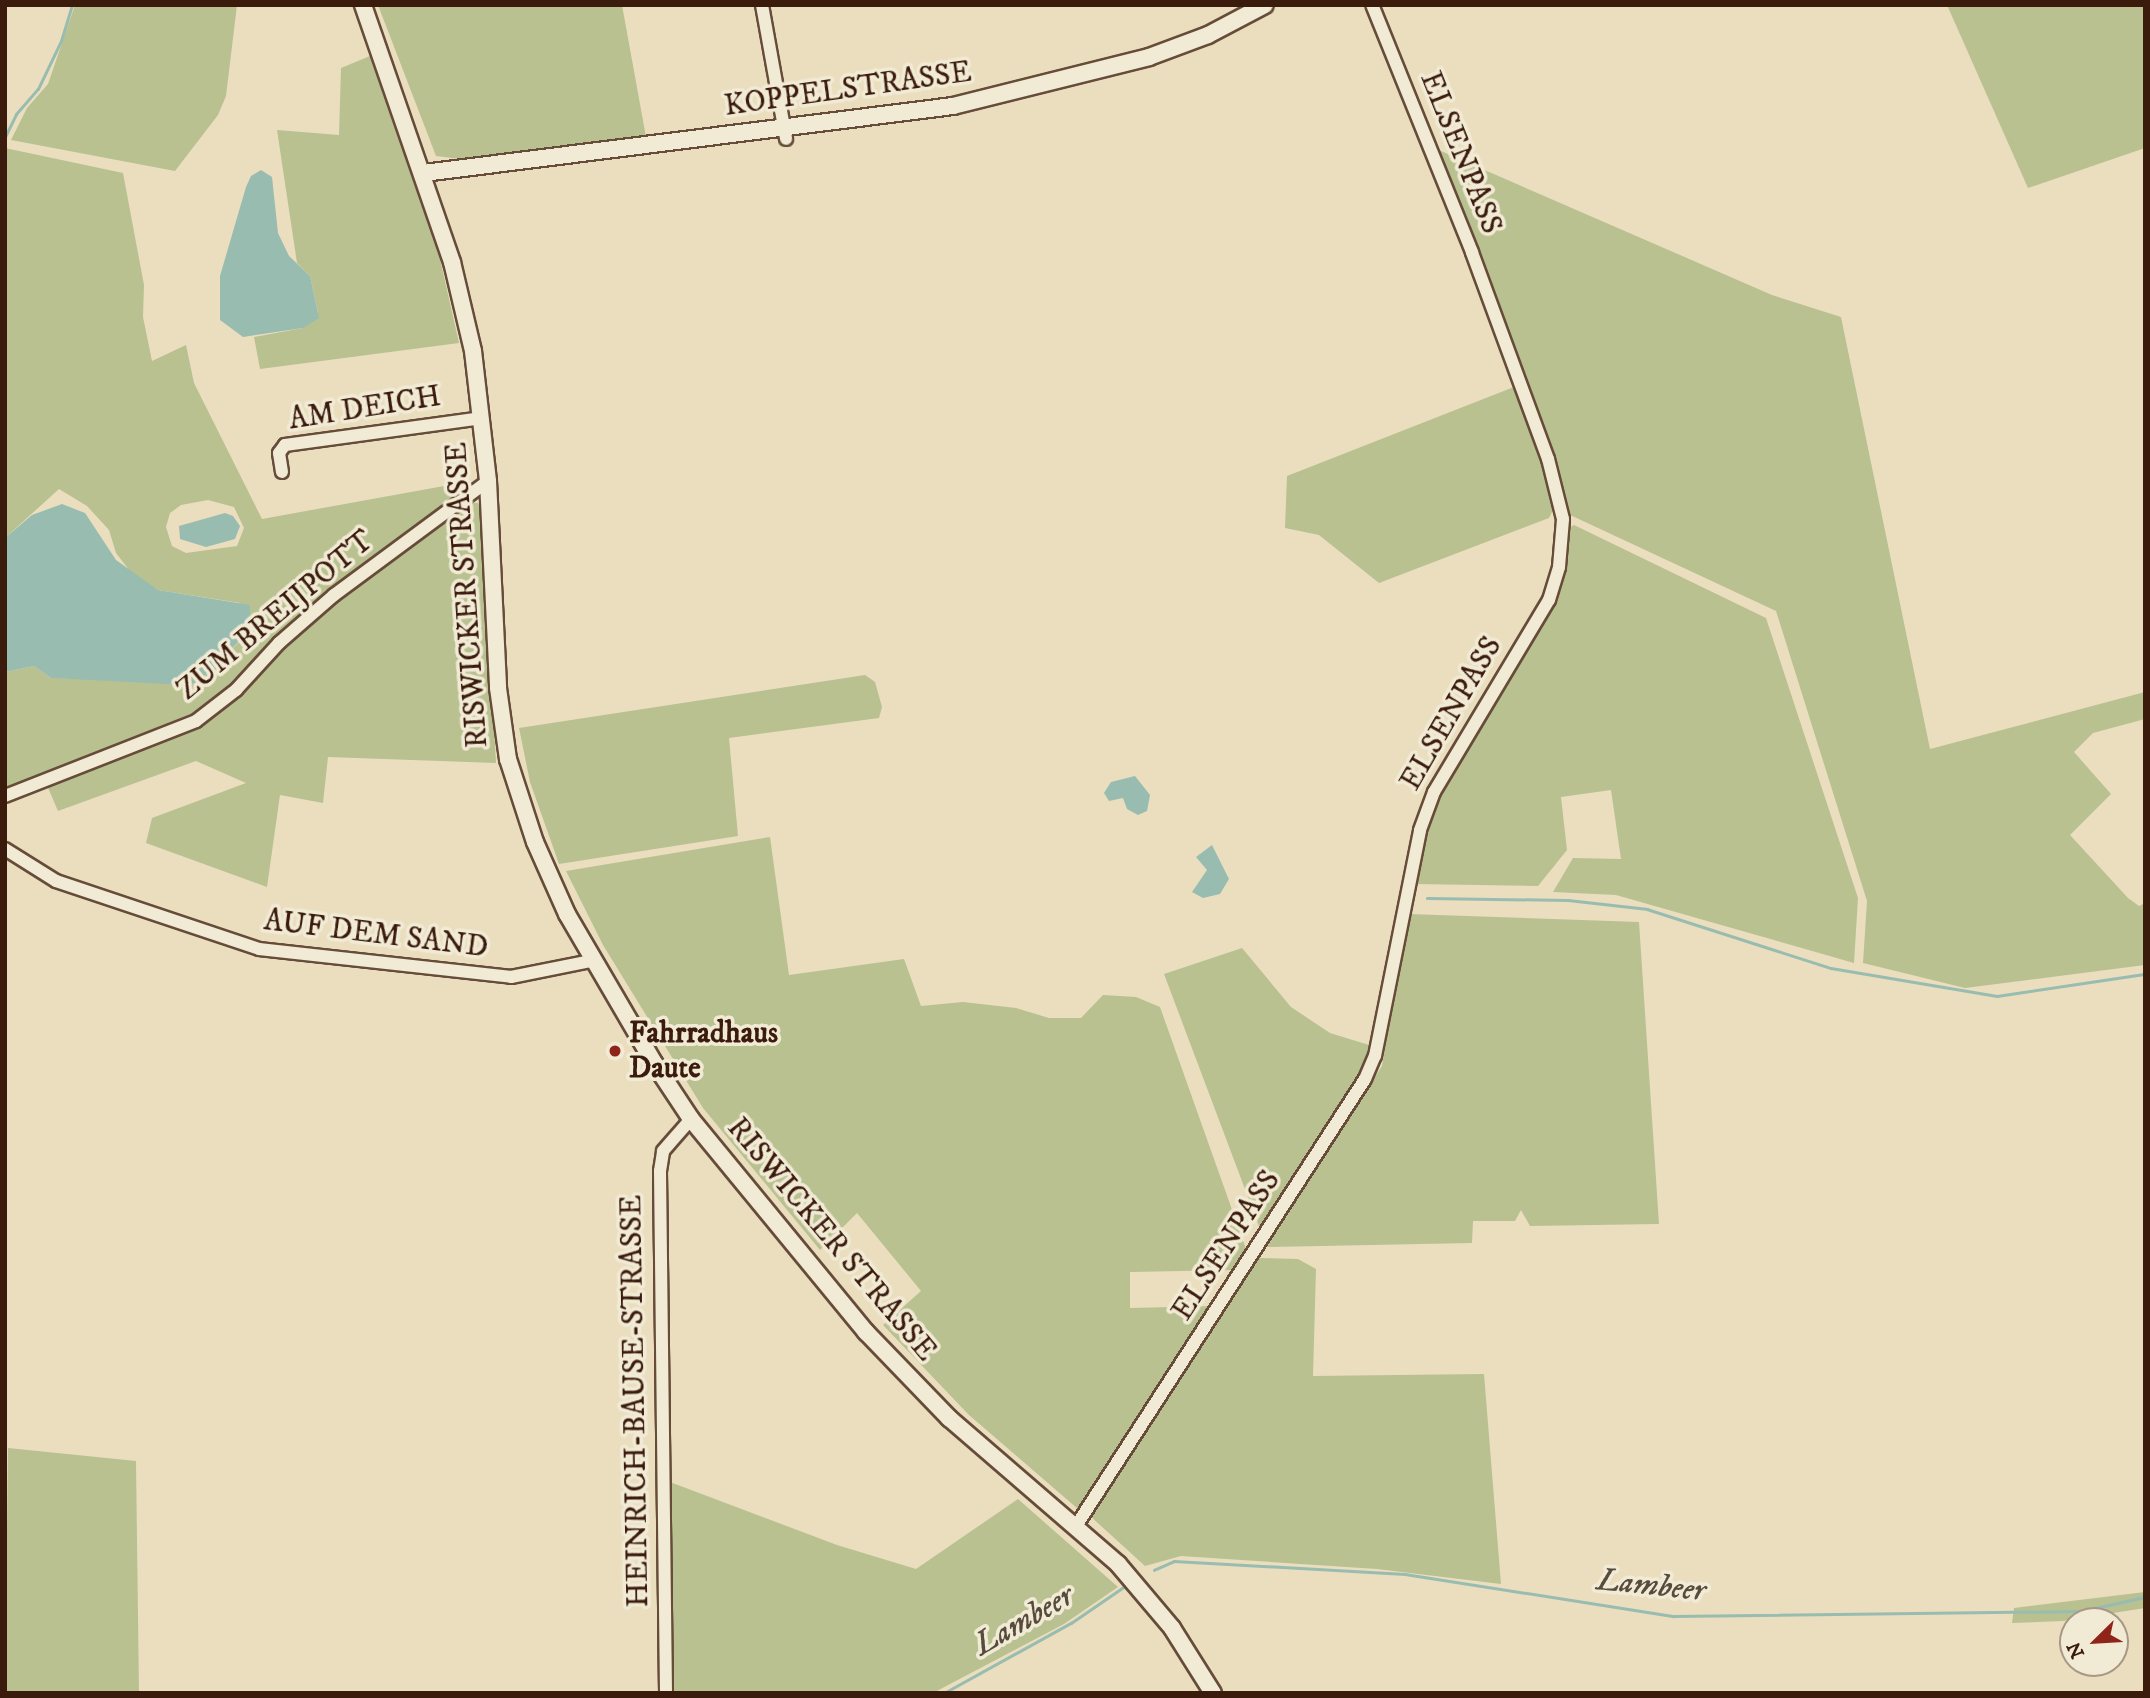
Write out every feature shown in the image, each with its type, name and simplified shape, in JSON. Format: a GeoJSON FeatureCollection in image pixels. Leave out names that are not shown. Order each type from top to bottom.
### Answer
{"type":"FeatureCollection","features":[{"type":"Feature","properties":{"kind":"street","name":"RISWICKER STRASSE"},"geometry":{"type":"LineString","coordinates":[[363,5],[424,173],[452,262],[482,418],[488,481],[498,688],[508,759],[535,842],[591,961],[691,1119],[866,1332],[949,1418],[1118,1564],[1172,1628],[1213,1693]]}},
{"type":"Feature","properties":{"kind":"street"},"geometry":{"type":"LineString","coordinates":[[762,5],[785,134]]}},
{"type":"Feature","properties":{"kind":"street","name":"KOPPELSTRASSE"},"geometry":{"type":"LineString","coordinates":[[424,173],[785,134],[953,106],[1149,57],[1237,12],[1265,5]]}},
{"type":"Feature","properties":{"kind":"street","name":"ELSENPASS"},"geometry":{"type":"LineString","coordinates":[[1076,1526],[1365,1079],[1375,1056],[1420,830],[1434,792],[1549,600],[1559,567],[1563,519],[1548,459],[1472,252],[1372,5]]}},
{"type":"Feature","properties":{"kind":"street","name":"AM DEICH"},"geometry":{"type":"LineString","coordinates":[[282,472],[279,453],[285,445],[482,418]]}},
{"type":"Feature","properties":{"kind":"street","name":"ZUM BREIJPOTT"},"geometry":{"type":"LineString","coordinates":[[5,796],[196,721],[236,690],[279,643],[334,595],[488,481]]}},
{"type":"Feature","properties":{"kind":"street","name":"AUF DEM SAND"},"geometry":{"type":"LineString","coordinates":[[5,849],[56,881],[259,949],[511,977],[591,961]]}},
{"type":"Feature","properties":{"kind":"street","name":"HEINRICH-BAUSE-STRASSE"},"geometry":{"type":"LineString","coordinates":[[666,1693],[660,1171],[663,1151],[691,1119]]}},
{"type":"Feature","properties":{"kind":"green space"},"geometry":{"type":"Polygon","coordinates":[[[75,5],[237,5],[226,96],[218,115],[175,171],[11,140],[27,108],[48,84],[75,5]]]}},
{"type":"Feature","properties":{"kind":"green space"},"geometry":{"type":"Polygon","coordinates":[[[378,5],[622,5],[646,137],[461,159],[436,156],[378,5]]]}},
{"type":"Feature","properties":{"kind":"green space"},"geometry":{"type":"Polygon","coordinates":[[[1947,5],[2145,5],[2145,148],[2028,188],[1947,5]]]}},
{"type":"Feature","properties":{"kind":"green space"},"geometry":{"type":"Polygon","coordinates":[[[370,56],[440,259],[459,343],[260,369],[254,337],[303,328],[318,313],[310,276],[297,263],[277,130],[339,135],[341,68],[370,56]]]}},
{"type":"Feature","properties":{"kind":"green space"},"geometry":{"type":"Polygon","coordinates":[[[5,148],[123,173],[144,285],[143,317],[152,361],[186,345],[194,383],[262,519],[444,486],[466,489],[261,654],[205,708],[5,789],[5,672],[34,666],[51,678],[200,681],[244,637],[240,603],[158,590],[133,575],[116,553],[109,530],[87,506],[59,489],[5,538],[5,148]],[[208,500],[181,505],[170,513],[166,527],[172,546],[186,553],[237,546],[244,528],[234,507],[208,500]]]}},
{"type":"Feature","properties":{"kind":"green space"},"geometry":{"type":"Polygon","coordinates":[[[1434,148],[1772,295],[1841,317],[1930,749],[2145,692],[2145,719],[2093,733],[2074,752],[2111,794],[2070,835],[2128,898],[2139,906],[2145,903],[2145,965],[1965,988],[1863,963],[1867,901],[1776,611],[1568,514],[1434,148]]]}},
{"type":"Feature","properties":{"kind":"green space"},"geometry":{"type":"Polygon","coordinates":[[[1519,385],[1557,502],[1549,518],[1379,583],[1319,535],[1285,528],[1287,476],[1519,385]]]}},
{"type":"Feature","properties":{"kind":"green space"},"geometry":{"type":"Polygon","coordinates":[[[471,502],[482,504],[496,763],[328,757],[323,803],[280,795],[267,887],[146,843],[152,818],[246,783],[196,761],[58,811],[46,783],[167,738],[266,662],[334,600],[471,502]]]}},
{"type":"Feature","properties":{"kind":"green space"},"geometry":{"type":"Polygon","coordinates":[[[1574,525],[1766,618],[1858,898],[1854,963],[1616,895],[1553,892],[1573,858],[1621,859],[1611,790],[1561,797],[1567,850],[1538,886],[1415,884],[1422,837],[1438,795],[1558,590],[1568,529],[1574,525]]]}},
{"type":"Feature","properties":{"kind":"green space"},"geometry":{"type":"Polygon","coordinates":[[[865,675],[875,682],[882,707],[879,718],[729,738],[738,836],[559,864],[530,782],[519,728],[865,675]]]}},
{"type":"Feature","properties":{"kind":"green space"},"geometry":{"type":"Polygon","coordinates":[[[770,837],[789,975],[904,959],[921,1006],[963,1002],[1016,1008],[1049,1018],[1081,1018],[1103,995],[1136,997],[1160,1007],[1246,1249],[1234,1270],[1130,1272],[1130,1308],[1215,1306],[1078,1509],[969,1415],[883,1325],[921,1291],[857,1213],[820,1250],[703,1108],[603,945],[566,871],[770,837]]]}},
{"type":"Feature","properties":{"kind":"green space"},"geometry":{"type":"Polygon","coordinates":[[[1408,914],[1639,922],[1659,1224],[1530,1226],[1521,1210],[1515,1221],[1473,1221],[1472,1243],[1267,1247],[1382,1066],[1408,914]]]}},
{"type":"Feature","properties":{"kind":"green space"},"geometry":{"type":"Polygon","coordinates":[[[1242,948],[1291,1007],[1330,1033],[1369,1045],[1362,1071],[1347,1100],[1260,1229],[1164,974],[1242,948]]]}},
{"type":"Feature","properties":{"kind":"green space"},"geometry":{"type":"Polygon","coordinates":[[[1257,1258],[1298,1259],[1316,1269],[1313,1376],[1484,1374],[1501,1584],[1377,1569],[1181,1556],[1145,1566],[1089,1515],[1257,1258]]]}},
{"type":"Feature","properties":{"kind":"green space"},"geometry":{"type":"Polygon","coordinates":[[[8,1448],[136,1461],[139,1693],[5,1693],[8,1448]]]}},
{"type":"Feature","properties":{"kind":"green space"},"geometry":{"type":"Polygon","coordinates":[[[670,1482],[837,1545],[916,1569],[1018,1499],[1118,1587],[1064,1624],[933,1693],[674,1693],[670,1482]]]}},
{"type":"Feature","properties":{"kind":"green space"},"geometry":{"type":"Polygon","coordinates":[[[2145,1592],[2145,1608],[2129,1611],[2129,1607],[2059,1607],[2059,1621],[2012,1623],[2014,1608],[2145,1592]]]}},
{"type":"Feature","properties":{"kind":"water"},"geometry":{"type":"Polygon","coordinates":[[[261,170],[272,177],[278,233],[289,256],[310,276],[319,318],[303,328],[243,337],[220,320],[220,276],[246,187],[251,176],[261,170]]]}},
{"type":"Feature","properties":{"kind":"water"},"geometry":{"type":"Polygon","coordinates":[[[62,504],[85,513],[116,560],[158,590],[250,605],[250,630],[200,681],[188,685],[51,678],[34,666],[5,672],[5,538],[32,515],[62,504]]]}},
{"type":"Feature","properties":{"kind":"water"},"geometry":{"type":"Polygon","coordinates":[[[225,513],[233,516],[240,526],[235,539],[206,547],[180,539],[179,526],[225,513]]]}},
{"type":"Feature","properties":{"kind":"water"},"geometry":{"type":"Polygon","coordinates":[[[1135,776],[1150,795],[1147,811],[1138,815],[1127,809],[1123,798],[1109,801],[1104,793],[1111,782],[1135,776]]]}},
{"type":"Feature","properties":{"kind":"water"},"geometry":{"type":"Polygon","coordinates":[[[1212,845],[1229,879],[1220,894],[1203,898],[1192,892],[1207,870],[1196,857],[1212,845]]]}},
{"type":"Feature","properties":{"kind":"waterway"},"geometry":{"type":"LineString","coordinates":[[5,137],[16,114],[38,89],[61,41],[72,5]]}},
{"type":"Feature","properties":{"kind":"waterway"},"geometry":{"type":"LineString","coordinates":[[1427,898],[1568,900],[1647,909],[1831,968],[1997,996],[2145,974]]}},
{"type":"Feature","properties":{"kind":"waterway","name":"Lambeer"},"geometry":{"type":"LineString","coordinates":[[1154,1570],[1174,1561],[1405,1574],[1674,1616],[2081,1611],[2145,1597]]}},
{"type":"Feature","properties":{"kind":"waterway","name":"Lambeer"},"geometry":{"type":"LineString","coordinates":[[944,1693],[1071,1623],[1125,1586]]}},
{"type":"Feature","properties":{"kind":"place","name":"Fahrradhaus Daute"},"geometry":{"type":"Point","coordinates":[615,1051]}}]}
